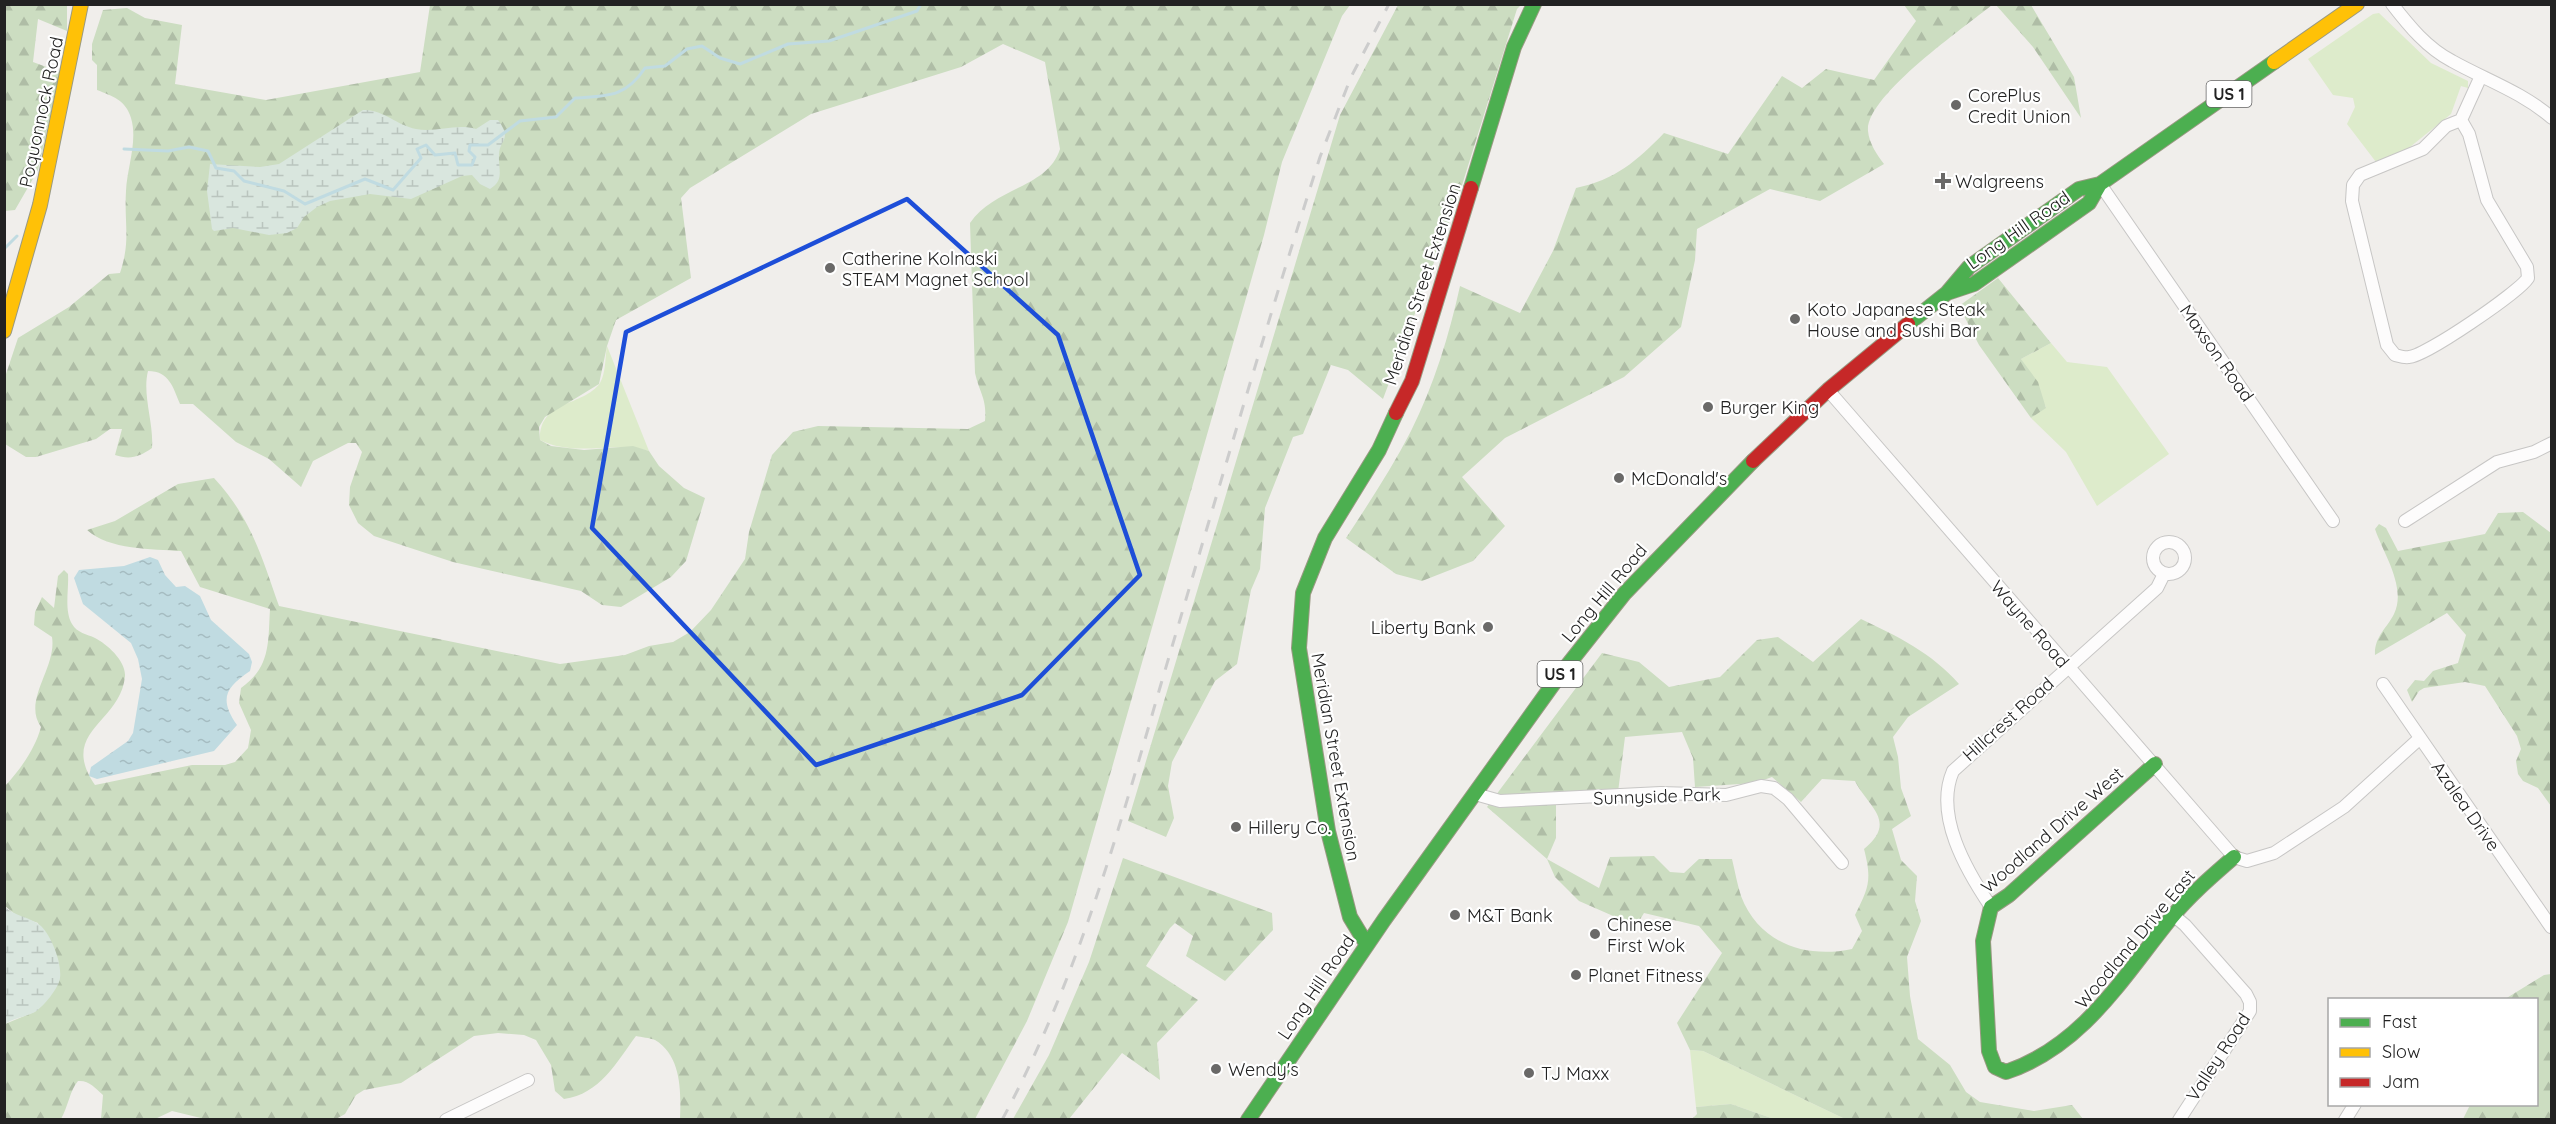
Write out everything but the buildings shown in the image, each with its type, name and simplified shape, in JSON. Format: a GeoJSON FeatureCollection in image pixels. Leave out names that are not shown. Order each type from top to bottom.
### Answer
{"type":"FeatureCollection","features":[{"type":"Feature","properties":{"kind":"main road","name":"Poquonnock Road"},"geometry":{"type":"LineString","coordinates":[[4,331],[40,205],[81,4]]}},
{"type":"Feature","properties":{"kind":"main road","name":"Meridian Street Extension"},"geometry":{"type":"LineString","coordinates":[[1367,945],[1350,917],[1328,831],[1299,648],[1303,593],[1320,547],[1384,441],[1412,381],[1521,27],[1534,4]]}},
{"type":"Feature","properties":{"kind":"main road","name":"Long Hill Road"},"geometry":{"type":"LineString","coordinates":[[1248,1119],[1367,945],[1559,676],[1624,594],[1729,484],[1828,390],[1947,293],[1974,284],[1983,278],[2089,202],[2100,184],[2357,4]]}},
{"type":"Feature","properties":{"kind":"main road","name":"Woodland Drive West"},"geometry":{"type":"LineString","coordinates":[[1999,1071],[1991,1061],[1988,1040],[1983,941],[1991,907],[2009,895],[2155,764]]}},
{"type":"Feature","properties":{"kind":"main road","name":"Woodland Drive East"},"geometry":{"type":"LineString","coordinates":[[1999,1071],[2006,1072],[2026,1064],[2087,1024],[2126,980],[2173,915],[2199,885],[2234,857]]}},
{"type":"Feature","properties":{"kind":"street"},"geometry":{"type":"LineString","coordinates":[[2392,4],[2426,43],[2450,60],[2523,96],[2552,118]]}},
{"type":"Feature","properties":{"kind":"street"},"geometry":{"type":"LineString","coordinates":[[2461,120],[2469,134],[2487,200],[2527,267],[2528,278],[2513,294],[2426,350],[2410,357],[2395,355],[2387,345],[2385,337],[2352,201],[2353,185],[2360,175],[2423,149],[2446,126],[2461,120],[2481,76]]}},
{"type":"Feature","properties":{"kind":"street","name":"Maxson Road"},"geometry":{"type":"LineString","coordinates":[[2100,184],[2333,521]]}},
{"type":"Feature","properties":{"kind":"street","name":"Wayne Road"},"geometry":{"type":"LineString","coordinates":[[1828,390],[2234,857]]}},
{"type":"Feature","properties":{"kind":"street"},"geometry":{"type":"LineString","coordinates":[[2405,521],[2497,462],[2534,452],[2552,443]]}},
{"type":"Feature","properties":{"kind":"street","name":"Hillcrest Road"},"geometry":{"type":"LineString","coordinates":[[1991,907],[1978,888],[1953,834],[1946,798],[1947,784],[1962,760],[2157,588],[2164,574]]}},
{"type":"Feature","properties":{"kind":"street","name":"Azalea Drive"},"geometry":{"type":"LineString","coordinates":[[2383,684],[2551,927]]}},
{"type":"Feature","properties":{"kind":"street"},"geometry":{"type":"LineString","coordinates":[[2234,857],[2247,861],[2259,860],[2283,848],[2344,807],[2419,739]]}},
{"type":"Feature","properties":{"kind":"street","name":"Sunnyside Park"},"geometry":{"type":"LineString","coordinates":[[1475,794],[1500,801],[1660,793],[1726,795],[1761,786],[1774,788],[1788,800],[1842,863]]}},
{"type":"Feature","properties":{"kind":"street","name":"Valley Road"},"geometry":{"type":"LineString","coordinates":[[2173,915],[2186,925],[2246,994],[2250,1002],[2250,1011],[2179,1119]]}},
{"type":"Feature","properties":{"kind":"street"},"geometry":{"type":"LineString","coordinates":[[446,1119],[528,1080]]}},
{"type":"Feature","properties":{"kind":"street"},"geometry":{"type":"LineString","coordinates":[[2345,1119],[2354,1106]]}},
{"type":"Feature","properties":{"kind":"highlighted area"},"geometry":{"type":"Polygon","coordinates":[[[907,199],[1058,335],[1140,575],[1022,695],[816,765],[592,528],[626,332],[907,199]]]}},
{"type":"Feature","properties":{"kind":"green space"},"geometry":{"type":"Polygon","coordinates":[[[5,5],[67,5],[67,31],[38,19],[33,62],[60,72],[38,170],[15,210],[5,211],[5,5]]]}},
{"type":"Feature","properties":{"kind":"green space"},"geometry":{"type":"Polygon","coordinates":[[[430,5],[1350,5],[1342,16],[1282,162],[1264,235],[1068,922],[1027,1021],[975,1119],[680,1119],[680,1087],[670,1055],[655,1040],[636,1036],[606,1076],[597,1084],[577,1096],[564,1099],[555,1091],[551,1065],[536,1040],[524,1035],[498,1033],[474,1036],[401,1083],[364,1090],[356,1095],[345,1114],[336,1119],[205,1119],[172,1111],[155,1119],[101,1119],[103,1095],[89,1083],[78,1081],[61,1119],[5,1119],[5,1024],[34,1012],[48,996],[38,923],[17,916],[5,906],[5,786],[26,759],[41,727],[36,717],[35,706],[52,649],[52,637],[34,625],[35,612],[42,597],[54,608],[58,576],[64,570],[68,574],[67,606],[72,624],[79,631],[105,644],[119,659],[124,670],[125,676],[121,692],[87,739],[84,752],[86,767],[95,785],[192,765],[225,765],[235,762],[248,748],[251,730],[239,703],[241,688],[258,671],[268,643],[270,609],[200,587],[181,551],[119,545],[96,537],[87,530],[115,521],[178,484],[214,478],[237,508],[254,538],[279,606],[560,664],[625,655],[649,646],[673,642],[690,632],[711,610],[745,559],[749,532],[772,455],[793,432],[818,426],[968,429],[985,421],[984,402],[975,373],[970,223],[993,202],[1044,172],[1054,162],[1060,149],[1045,62],[1003,44],[961,67],[811,114],[690,188],[681,198],[691,278],[616,320],[607,346],[599,384],[545,417],[539,427],[540,440],[551,446],[584,450],[633,446],[649,451],[659,466],[684,488],[705,498],[686,561],[671,577],[621,607],[602,605],[581,591],[453,562],[374,536],[358,523],[349,505],[350,487],[362,452],[356,443],[348,443],[313,461],[301,487],[269,459],[236,442],[193,404],[180,404],[166,377],[155,372],[148,371],[146,390],[152,448],[143,454],[134,457],[115,455],[122,429],[110,429],[96,439],[36,457],[26,457],[5,444],[5,377],[18,338],[69,307],[109,274],[120,273],[123,261],[126,241],[126,191],[133,145],[133,127],[126,107],[113,97],[97,90],[97,65],[92,60],[92,44],[103,10],[127,8],[145,18],[182,25],[175,84],[266,100],[420,72],[430,5]]]}},
{"type":"Feature","properties":{"kind":"green space"},"geometry":{"type":"Polygon","coordinates":[[[1398,5],[1521,5],[1517,9],[1458,198],[1383,399],[1348,370],[1331,365],[1303,434],[1293,437],[1265,508],[1260,569],[1251,590],[1237,664],[1215,681],[1172,762],[1168,786],[1174,818],[1166,837],[1128,821],[1340,115],[1398,5]]]}},
{"type":"Feature","properties":{"kind":"green space"},"geometry":{"type":"Polygon","coordinates":[[[1904,5],[1992,5],[1919,63],[1882,100],[1871,116],[1869,135],[1876,153],[1884,164],[1820,201],[1770,189],[1697,229],[1695,260],[1681,327],[1624,377],[1505,438],[1462,477],[1505,526],[1473,561],[1422,581],[1396,574],[1346,538],[1404,445],[1419,414],[1440,360],[1460,286],[1520,313],[1553,251],[1576,188],[1602,180],[1624,168],[1635,161],[1664,133],[1728,154],[1782,76],[1802,88],[1826,69],[1874,80],[1916,21],[1904,5]]]}},
{"type":"Feature","properties":{"kind":"green space"},"geometry":{"type":"Polygon","coordinates":[[[1996,5],[2031,5],[2074,77],[2081,118],[2033,47],[1996,5]]]}},
{"type":"Feature","properties":{"kind":"green space"},"geometry":{"type":"Polygon","coordinates":[[[2379,13],[2431,63],[2468,81],[2468,88],[2461,86],[2451,114],[2405,151],[2376,162],[2347,124],[2355,107],[2353,98],[2333,95],[2308,59],[2373,14],[2379,13]]]}},
{"type":"Feature","properties":{"kind":"green space"},"geometry":{"type":"Polygon","coordinates":[[[363,110],[377,112],[409,127],[424,130],[461,127],[476,129],[490,120],[498,120],[505,136],[500,150],[498,182],[490,189],[480,184],[472,175],[462,176],[411,199],[370,194],[330,201],[317,207],[304,217],[297,228],[287,233],[269,235],[233,228],[214,231],[212,229],[207,191],[210,164],[260,167],[279,164],[363,110]]]}},
{"type":"Feature","properties":{"kind":"green space"},"geometry":{"type":"Polygon","coordinates":[[[1998,278],[2051,343],[2021,359],[2038,382],[2046,408],[2031,418],[1979,345],[1959,306],[1998,278]]]}},
{"type":"Feature","properties":{"kind":"green space"},"geometry":{"type":"Polygon","coordinates":[[[2051,343],[2067,362],[2107,367],[2169,454],[2097,506],[2066,452],[2031,418],[2046,407],[2021,359],[2051,343]]]}},
{"type":"Feature","properties":{"kind":"green space"},"geometry":{"type":"Polygon","coordinates":[[[607,346],[649,451],[622,447],[567,448],[540,440],[542,427],[554,410],[592,391],[600,383],[607,346]]]}},
{"type":"Feature","properties":{"kind":"green space"},"geometry":{"type":"Polygon","coordinates":[[[2523,512],[2551,533],[2551,806],[2538,788],[2523,781],[2518,774],[2516,761],[2521,749],[2517,736],[2485,686],[2465,682],[2424,688],[2419,691],[2412,702],[2407,690],[2415,680],[2424,681],[2433,671],[2458,663],[2466,635],[2447,613],[2375,655],[2379,638],[2394,614],[2398,593],[2392,570],[2375,529],[2379,524],[2386,528],[2398,551],[2485,534],[2498,513],[2523,512]]]}},
{"type":"Feature","properties":{"kind":"green space"},"geometry":{"type":"Polygon","coordinates":[[[1861,619],[1926,654],[1959,684],[1908,717],[1893,737],[1898,757],[1901,788],[1911,816],[1892,829],[1901,860],[1917,876],[1915,901],[1921,921],[1907,957],[1910,996],[1918,1039],[1950,1065],[1966,1092],[1980,1102],[2034,1111],[2072,1105],[2083,1119],[1845,1119],[1703,1051],[1690,1050],[1677,1023],[1722,953],[1699,926],[1644,913],[1636,926],[1579,901],[1555,877],[1547,859],[1487,807],[1602,653],[1639,662],[1669,687],[1720,677],[1757,640],[1778,637],[1813,662],[1861,619]],[[1682,732],[1625,737],[1617,800],[1556,805],[1556,838],[1547,859],[1599,888],[1610,857],[1654,856],[1670,872],[1684,873],[1699,859],[1732,859],[1741,896],[1759,926],[1786,944],[1817,952],[1834,952],[1852,949],[1862,931],[1855,915],[1868,883],[1864,849],[1874,839],[1880,822],[1873,807],[1855,781],[1822,779],[1801,802],[1772,777],[1755,783],[1695,787],[1693,758],[1682,732]]]}},
{"type":"Feature","properties":{"kind":"green space"},"geometry":{"type":"Polygon","coordinates":[[[1123,858],[1272,913],[1273,930],[1225,981],[1186,956],[1193,936],[1175,923],[1146,966],[1198,1000],[1157,1043],[1160,1080],[1122,1053],[1069,1119],[1013,1119],[1049,1055],[1089,962],[1123,858]]]}},
{"type":"Feature","properties":{"kind":"green space"},"geometry":{"type":"Polygon","coordinates":[[[4,906],[41,926],[55,951],[60,972],[57,987],[42,1006],[35,1012],[5,1024],[4,906]]]}},
{"type":"Feature","properties":{"kind":"green space"},"geometry":{"type":"Polygon","coordinates":[[[2551,974],[2551,1119],[2463,1119],[2470,1106],[2538,1106],[2538,998],[2507,998],[2544,975],[2551,974]]]}},
{"type":"Feature","properties":{"kind":"green space"},"geometry":{"type":"Polygon","coordinates":[[[1690,1050],[1703,1051],[1845,1119],[1774,1119],[1731,1104],[1696,1107],[1690,1050]]]}},
{"type":"Feature","properties":{"kind":"green space"},"geometry":{"type":"Polygon","coordinates":[[[1731,1104],[1774,1119],[1692,1119],[1697,1114],[1696,1107],[1731,1104]]]}},
{"type":"Feature","properties":{"kind":"water"},"geometry":{"type":"Polygon","coordinates":[[[150,557],[158,560],[165,575],[176,587],[185,586],[200,596],[211,620],[249,654],[252,662],[250,671],[235,683],[227,695],[228,708],[237,725],[214,751],[97,779],[89,776],[91,767],[128,741],[133,733],[142,679],[138,659],[131,643],[83,604],[74,578],[79,570],[124,566],[150,557]]]}},
{"type":"Feature","properties":{"kind":"waterway"},"geometry":{"type":"LineString","coordinates":[[124,149],[168,151],[189,147],[208,151],[216,168],[234,171],[244,181],[284,191],[305,204],[365,179],[393,190],[421,158],[417,149],[426,145],[435,155],[455,153],[458,165],[472,165],[475,157],[469,151],[470,145],[488,145],[520,121],[556,117],[575,98],[597,97],[623,90],[631,85],[645,68],[665,66],[687,49],[702,46],[720,58],[740,64],[788,44],[829,41],[917,11],[921,4]]}},
{"type":"Feature","properties":{"kind":"waterway"},"geometry":{"type":"LineString","coordinates":[[4,249],[17,236]]}},
{"type":"Feature","properties":{"kind":"railway"},"geometry":{"type":"LineString","coordinates":[[1002,1120],[1052,1015],[1093,906],[1320,157],[1351,77],[1389,4]]}},
{"type":"Feature","properties":{"kind":"traffic: fast"},"geometry":{"type":"LineString","coordinates":[[1471,188],[1514,47],[1534,4]]}},
{"type":"Feature","properties":{"kind":"traffic: fast"},"geometry":{"type":"LineString","coordinates":[[1947,293],[1974,284],[2089,203],[2100,184],[2274,62]]}},
{"type":"Feature","properties":{"kind":"traffic: fast"},"geometry":{"type":"LineString","coordinates":[[1908,324],[1947,293],[1969,267],[2079,189],[2100,184]]}},
{"type":"Feature","properties":{"kind":"traffic: fast"},"geometry":{"type":"LineString","coordinates":[[1367,945],[1350,917],[1328,831],[1299,648],[1303,593],[1325,538],[1379,450],[1396,413]]}},
{"type":"Feature","properties":{"kind":"traffic: fast"},"geometry":{"type":"LineString","coordinates":[[1248,1120],[1384,920],[1559,676],[1624,594],[1753,461]]}},
{"type":"Feature","properties":{"kind":"traffic: fast"},"geometry":{"type":"LineString","coordinates":[[2155,764],[2009,895],[1991,907],[1983,941],[1989,1051],[1995,1067],[2006,1072],[2033,1060],[2058,1045],[2079,1027],[2118,986],[2178,910],[2234,857]]}},
{"type":"Feature","properties":{"kind":"traffic: slow"},"geometry":{"type":"LineString","coordinates":[[4,331],[40,205],[81,4]]}},
{"type":"Feature","properties":{"kind":"traffic: slow"},"geometry":{"type":"LineString","coordinates":[[2274,62],[2357,4]]}},
{"type":"Feature","properties":{"kind":"traffic: jam"},"geometry":{"type":"LineString","coordinates":[[1396,413],[1412,381],[1471,188]]}},
{"type":"Feature","properties":{"kind":"traffic: jam"},"geometry":{"type":"LineString","coordinates":[[1753,461],[1828,390],[1908,324]]}},
{"type":"Feature","properties":{"kind":"place","name":"CorePlus Credit Union"},"geometry":{"type":"Point","coordinates":[1956,105]}},
{"type":"Feature","properties":{"kind":"place","name":"Walgreens"},"geometry":{"type":"Point","coordinates":[1943,181]}},
{"type":"Feature","properties":{"kind":"place","name":"Catherine Kolnaski STEAM Magnet School"},"geometry":{"type":"Point","coordinates":[830,268]}},
{"type":"Feature","properties":{"kind":"place","name":"Koto Japanese Steak House and Sushi Bar"},"geometry":{"type":"Point","coordinates":[1795,319]}},
{"type":"Feature","properties":{"kind":"place","name":"Burger King"},"geometry":{"type":"Point","coordinates":[1708,407]}},
{"type":"Feature","properties":{"kind":"place","name":"McDonald's"},"geometry":{"type":"Point","coordinates":[1619,478]}},
{"type":"Feature","properties":{"kind":"place","name":"Liberty Bank"},"geometry":{"type":"Point","coordinates":[1488,627]}},
{"type":"Feature","properties":{"kind":"place","name":"Hillery Co."},"geometry":{"type":"Point","coordinates":[1236,827]}},
{"type":"Feature","properties":{"kind":"place","name":"M&T Bank"},"geometry":{"type":"Point","coordinates":[1455,915]}},
{"type":"Feature","properties":{"kind":"place","name":"Chinese First Wok"},"geometry":{"type":"Point","coordinates":[1595,934]}},
{"type":"Feature","properties":{"kind":"place","name":"Planet Fitness"},"geometry":{"type":"Point","coordinates":[1576,975]}},
{"type":"Feature","properties":{"kind":"place","name":"Wendy's"},"geometry":{"type":"Point","coordinates":[1216,1069]}},
{"type":"Feature","properties":{"kind":"place","name":"TJ Maxx"},"geometry":{"type":"Point","coordinates":[1529,1073]}}]}
